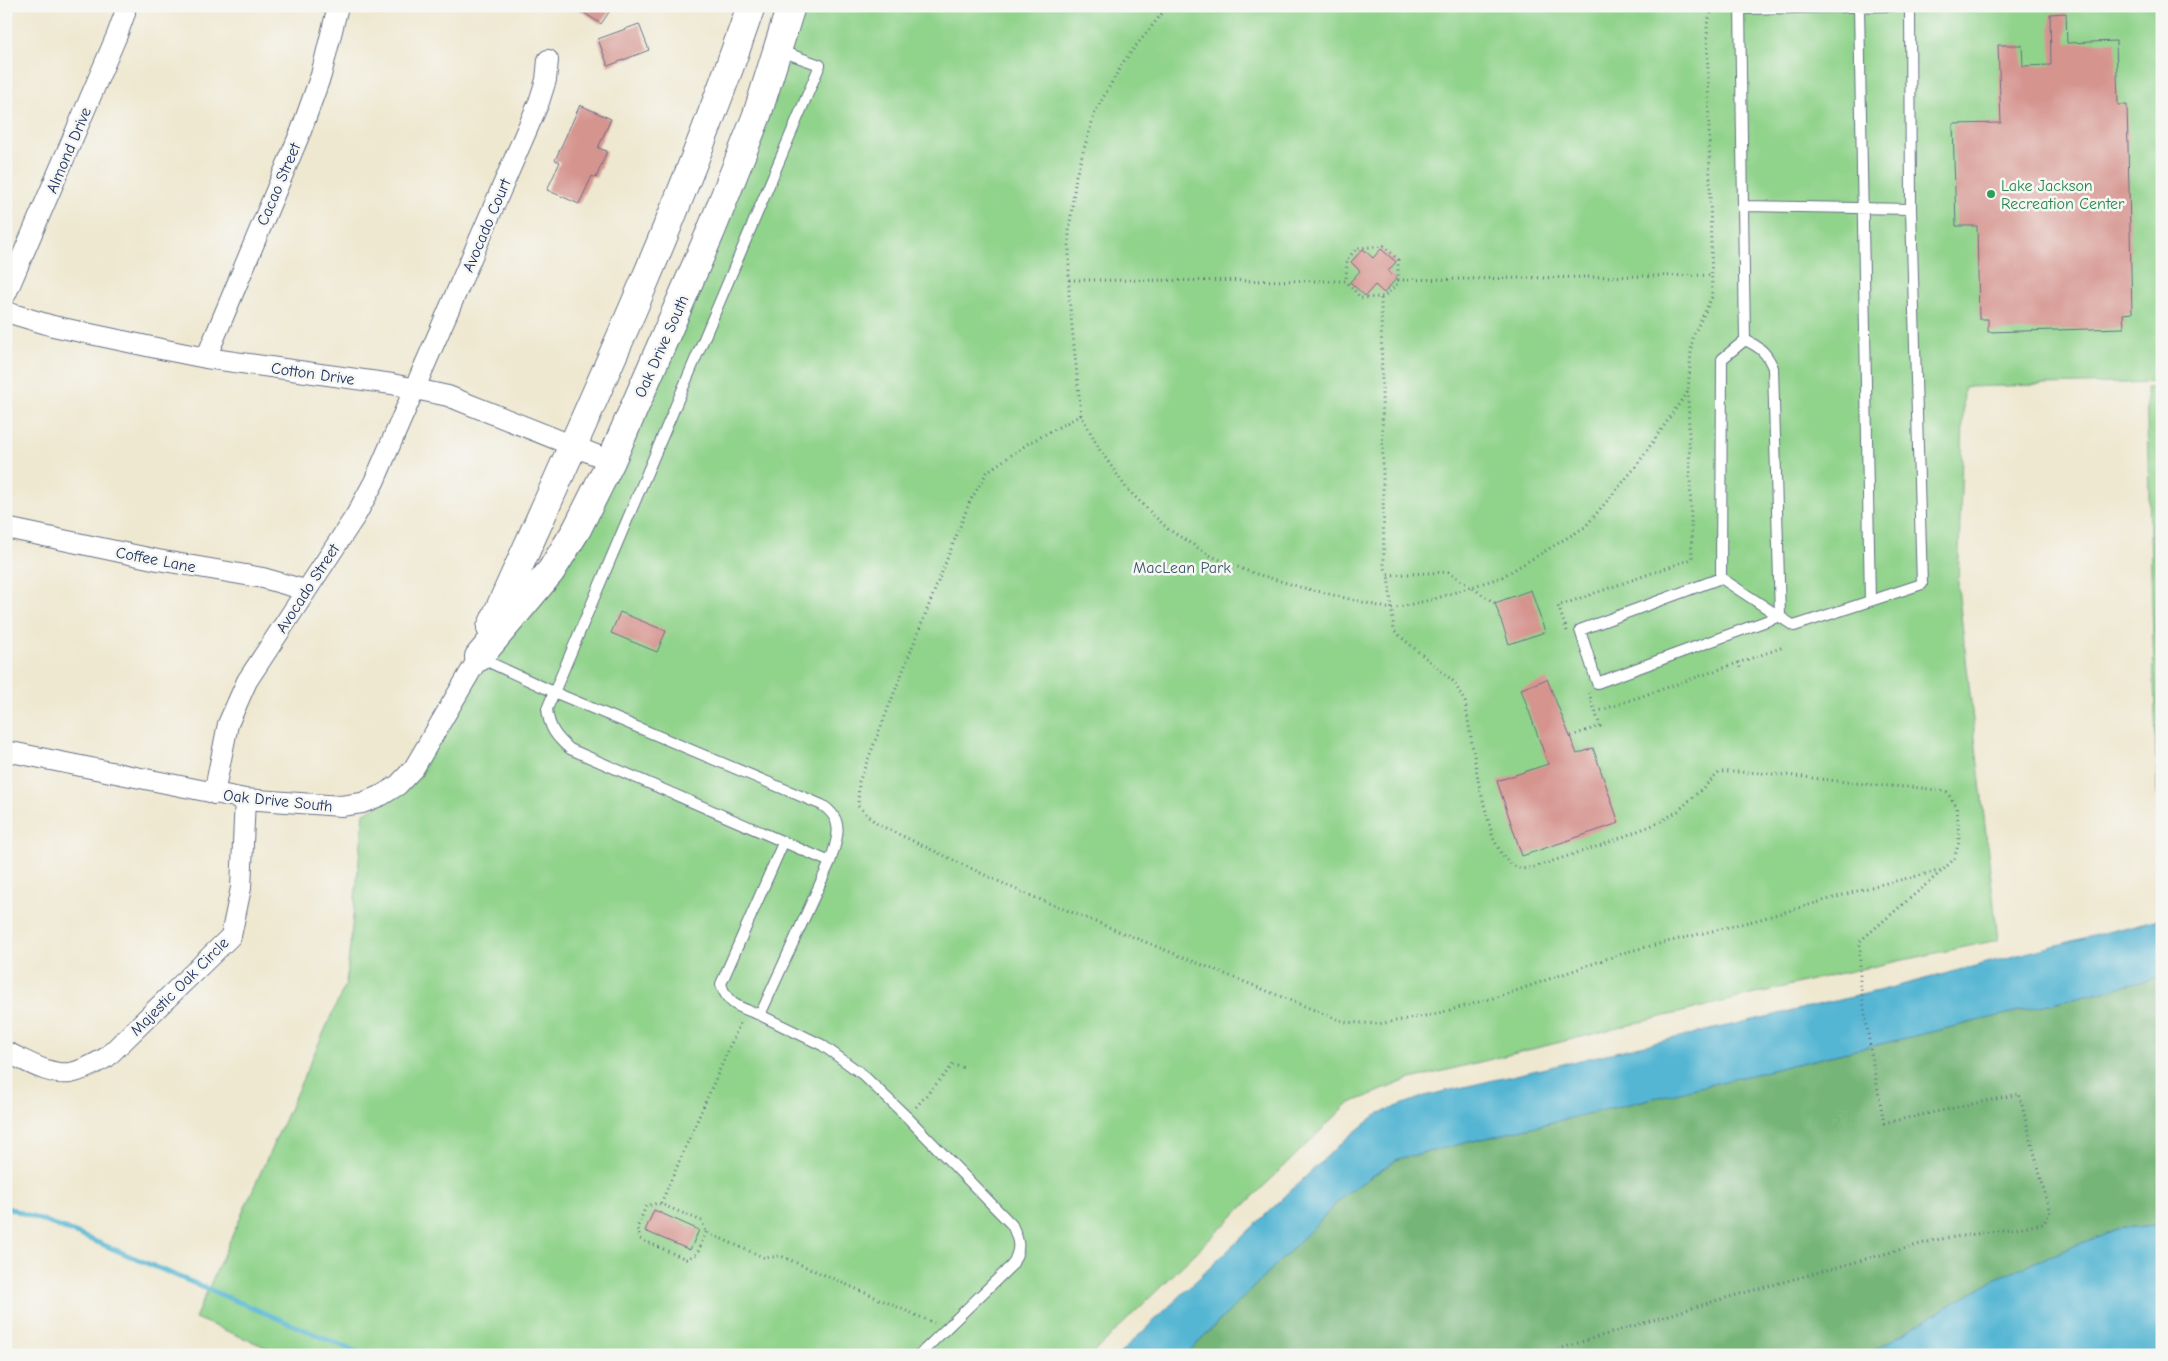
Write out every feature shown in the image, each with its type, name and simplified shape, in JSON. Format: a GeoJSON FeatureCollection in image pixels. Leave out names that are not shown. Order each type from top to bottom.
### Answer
{"type":"FeatureCollection","features":[{"type":"Feature","properties":{"kind":"street","name":"Almond Drive"},"geometry":{"type":"LineString","coordinates":[[6,294],[117,35],[125,13],[124,6]]}},
{"type":"Feature","properties":{"kind":"street","name":"Cacao Street"},"geometry":{"type":"LineString","coordinates":[[206,358],[304,122],[321,75],[338,6]]}},
{"type":"Feature","properties":{"kind":"street","name":"Oak Drive South"},"geometry":{"type":"LineString","coordinates":[[6,751],[245,799],[341,806],[362,803],[382,795],[398,785],[414,768],[478,657],[574,446],[696,161],[751,6]]}},
{"type":"Feature","properties":{"kind":"street","name":"Oak Drive South"},"geometry":{"type":"LineString","coordinates":[[478,657],[551,571],[577,529],[611,460],[711,232],[757,115],[791,6]]}},
{"type":"Feature","properties":{"kind":"street","name":"Avocado Court"},"geometry":{"type":"LineString","coordinates":[[416,388],[539,102],[546,80],[548,60]]}},
{"type":"Feature","properties":{"kind":"street","name":"Cotton Drive"},"geometry":{"type":"LineString","coordinates":[[6,312],[96,336],[206,358],[416,388],[448,396],[611,460]]}},
{"type":"Feature","properties":{"kind":"street","name":"Avocado Street"},"geometry":{"type":"LineString","coordinates":[[214,794],[228,724],[236,702],[247,681],[305,590],[356,515],[370,490],[416,388]]}},
{"type":"Feature","properties":{"kind":"street","name":"Coffee Lane"},"geometry":{"type":"LineString","coordinates":[[6,528],[158,560],[263,578],[305,590]]}},
{"type":"Feature","properties":{"kind":"street","name":"Majestic Oak Circle"},"geometry":{"type":"LineString","coordinates":[[6,1052],[50,1070],[70,1073],[88,1067],[107,1057],[231,936],[241,888],[245,799]]}},
{"type":"Feature","properties":{"kind":"lane"},"geometry":{"type":"LineString","coordinates":[[1745,340],[1741,7],[1859,8],[1892,6]]}},
{"type":"Feature","properties":{"kind":"lane"},"geometry":{"type":"LineString","coordinates":[[1721,578],[1794,626],[1922,584],[1911,208],[1910,6]]}},
{"type":"Feature","properties":{"kind":"lane"},"geometry":{"type":"LineString","coordinates":[[1859,8],[1870,601]]}},
{"type":"Feature","properties":{"kind":"lane"},"geometry":{"type":"LineString","coordinates":[[777,50],[820,65],[548,709],[549,722],[557,738],[570,749],[830,862]]}},
{"type":"Feature","properties":{"kind":"lane"},"geometry":{"type":"LineString","coordinates":[[1744,206],[1911,208]]}},
{"type":"Feature","properties":{"kind":"lane"},"geometry":{"type":"LineString","coordinates":[[1721,578],[1722,359],[1745,340]]}},
{"type":"Feature","properties":{"kind":"lane"},"geometry":{"type":"LineString","coordinates":[[1745,340],[1757,346],[1768,356],[1773,368],[1780,616]]}},
{"type":"Feature","properties":{"kind":"lane"},"geometry":{"type":"LineString","coordinates":[[1721,578],[1580,630],[1597,683],[1780,616]]}},
{"type":"Feature","properties":{"kind":"lane"},"geometry":{"type":"LineString","coordinates":[[478,657],[556,693],[830,810],[837,823],[838,836],[830,862],[760,1016]]}},
{"type":"Feature","properties":{"kind":"lane"},"geometry":{"type":"LineString","coordinates":[[783,843],[721,984],[725,997],[735,1005],[822,1045],[862,1074],[907,1117],[1012,1226],[1018,1238],[1018,1254],[1012,1265],[919,1355]]}},
{"type":"Feature","properties":{"kind":"path"},"geometry":{"type":"LineString","coordinates":[[1168,6],[1124,61],[1095,112],[1076,176],[1069,231],[1069,280],[1074,359],[1081,415],[1100,450],[1127,489],[1168,529],[1204,551],[1250,572],[1344,599],[1391,609],[1434,599],[1502,577],[1585,528],[1634,469],[1688,391]]}},
{"type":"Feature","properties":{"kind":"path"},"geometry":{"type":"LineString","coordinates":[[1567,633],[1558,606],[1692,559],[1688,391],[1692,338],[1712,297],[1707,24],[1713,6]]}},
{"type":"Feature","properties":{"kind":"path"},"geometry":{"type":"LineString","coordinates":[[1384,246],[1398,260],[1398,280],[1384,297],[1361,298],[1346,281],[1347,259],[1357,248],[1384,246]]}},
{"type":"Feature","properties":{"kind":"path"},"geometry":{"type":"LineString","coordinates":[[1398,280],[1713,275]]}},
{"type":"Feature","properties":{"kind":"path"},"geometry":{"type":"LineString","coordinates":[[1069,280],[1346,281]]}},
{"type":"Feature","properties":{"kind":"path"},"geometry":{"type":"LineString","coordinates":[[1381,297],[1384,566],[1388,575],[1394,631],[1454,682],[1466,702],[1479,785],[1493,838],[1502,855],[1512,865],[1522,869],[1534,867],[1602,845],[1650,826],[1678,812],[1720,772],[1747,771],[1892,787],[1930,788],[1947,792],[1957,807],[1959,842],[1954,859],[1860,941],[1860,982],[1870,1054],[1884,1123],[2019,1094],[2050,1213],[2043,1224],[1935,1240],[1718,1300],[1538,1355]]}},
{"type":"Feature","properties":{"kind":"path"},"geometry":{"type":"LineString","coordinates":[[1081,415],[1029,443],[988,471],[970,501],[859,782],[858,806],[877,824],[1019,891],[1344,1022],[1358,1024],[1378,1024],[1436,1014],[1504,995],[1626,952],[1757,920],[1943,870]]}},
{"type":"Feature","properties":{"kind":"path"},"geometry":{"type":"LineString","coordinates":[[1388,575],[1448,572],[1495,602]]}},
{"type":"Feature","properties":{"kind":"path"},"geometry":{"type":"LineString","coordinates":[[1596,712],[1784,647]]}},
{"type":"Feature","properties":{"kind":"path"},"geometry":{"type":"LineString","coordinates":[[1738,662],[1741,670]]}},
{"type":"Feature","properties":{"kind":"path"},"geometry":{"type":"LineString","coordinates":[[1571,736],[1600,726],[1586,686]]}},
{"type":"Feature","properties":{"kind":"path"},"geometry":{"type":"LineString","coordinates":[[660,1204],[746,1010]]}},
{"type":"Feature","properties":{"kind":"path"},"geometry":{"type":"LineString","coordinates":[[907,1117],[953,1064],[964,1068]]}},
{"type":"Feature","properties":{"kind":"path"},"geometry":{"type":"LineString","coordinates":[[660,1204],[702,1222],[706,1232],[697,1254],[686,1260],[640,1239],[637,1228],[646,1206],[660,1204]]}},
{"type":"Feature","properties":{"kind":"path"},"geometry":{"type":"LineString","coordinates":[[706,1232],[764,1258],[781,1256],[946,1328]]}},
{"type":"Feature","properties":{"kind":"green space","name":"MacLean Park"},"geometry":{"type":"Polygon","coordinates":[[[803,6],[2162,6],[2162,382],[1964,387],[1958,588],[1998,940],[1828,976],[1407,1080],[1348,1104],[1091,1355],[285,1355],[195,1318],[346,983],[364,813],[397,796],[475,678],[561,564],[803,6]]]}},
{"type":"Feature","properties":{"kind":"green space"},"geometry":{"type":"Polygon","coordinates":[[[2146,388],[2162,388],[2162,818],[2158,819],[2146,388]]]}},
{"type":"Feature","properties":{"kind":"green space"},"geometry":{"type":"Polygon","coordinates":[[[2162,977],[2162,1224],[2116,1229],[1996,1278],[1866,1355],[1185,1355],[1345,1194],[1398,1159],[2162,977]]]}},
{"type":"Feature","properties":{"kind":"water"},"geometry":{"type":"Polygon","coordinates":[[[2162,918],[2162,977],[1398,1159],[1345,1194],[1185,1355],[1118,1355],[1341,1143],[1377,1114],[1425,1096],[1882,990],[2162,918]]]}},
{"type":"Feature","properties":{"kind":"water"},"geometry":{"type":"Polygon","coordinates":[[[2162,1224],[2162,1355],[1866,1355],[1996,1278],[2116,1229],[2162,1224]]]}},
{"type":"Feature","properties":{"kind":"building"},"geometry":{"type":"Polygon","coordinates":[[[574,6],[613,6],[601,24],[574,6]]]}},
{"type":"Feature","properties":{"kind":"building"},"geometry":{"type":"Polygon","coordinates":[[[2066,13],[2067,43],[2116,41],[2118,105],[2127,105],[2132,313],[2123,314],[2124,328],[1988,332],[1988,319],[1979,319],[1977,226],[1956,226],[1953,124],[2001,123],[1998,45],[2022,45],[2023,66],[2051,65],[2050,14],[2066,13]]]}},
{"type":"Feature","properties":{"kind":"building"},"geometry":{"type":"Polygon","coordinates":[[[639,24],[649,50],[608,66],[598,39],[639,24]]]}},
{"type":"Feature","properties":{"kind":"building"},"geometry":{"type":"Polygon","coordinates":[[[580,105],[611,119],[598,148],[607,151],[596,178],[592,176],[579,204],[547,190],[560,162],[555,160],[580,105]]]}},
{"type":"Feature","properties":{"kind":"building"},"geometry":{"type":"Polygon","coordinates":[[[1363,249],[1373,258],[1381,249],[1396,262],[1388,271],[1396,279],[1384,293],[1375,285],[1365,296],[1350,282],[1360,271],[1351,262],[1363,249]]]}},
{"type":"Feature","properties":{"kind":"building"},"geometry":{"type":"Polygon","coordinates":[[[1531,590],[1545,632],[1509,644],[1495,603],[1531,590]]]}},
{"type":"Feature","properties":{"kind":"building"},"geometry":{"type":"Polygon","coordinates":[[[620,612],[666,631],[657,652],[611,633],[620,612]]]}},
{"type":"Feature","properties":{"kind":"building"},"geometry":{"type":"Polygon","coordinates":[[[1547,679],[1577,754],[1593,748],[1619,823],[1522,856],[1497,781],[1548,764],[1521,689],[1547,679]]]}},
{"type":"Feature","properties":{"kind":"building"},"geometry":{"type":"Polygon","coordinates":[[[654,1210],[699,1230],[690,1250],[645,1231],[654,1210]]]}},
{"type":"Feature","properties":{"kind":"waterway"},"geometry":{"type":"LineString","coordinates":[[6,1207],[73,1232],[364,1355]]}},
{"type":"Feature","properties":{"kind":"place","name":"Lake Jackson Recreation Center"},"geometry":{"type":"Point","coordinates":[1991,194]}}]}
